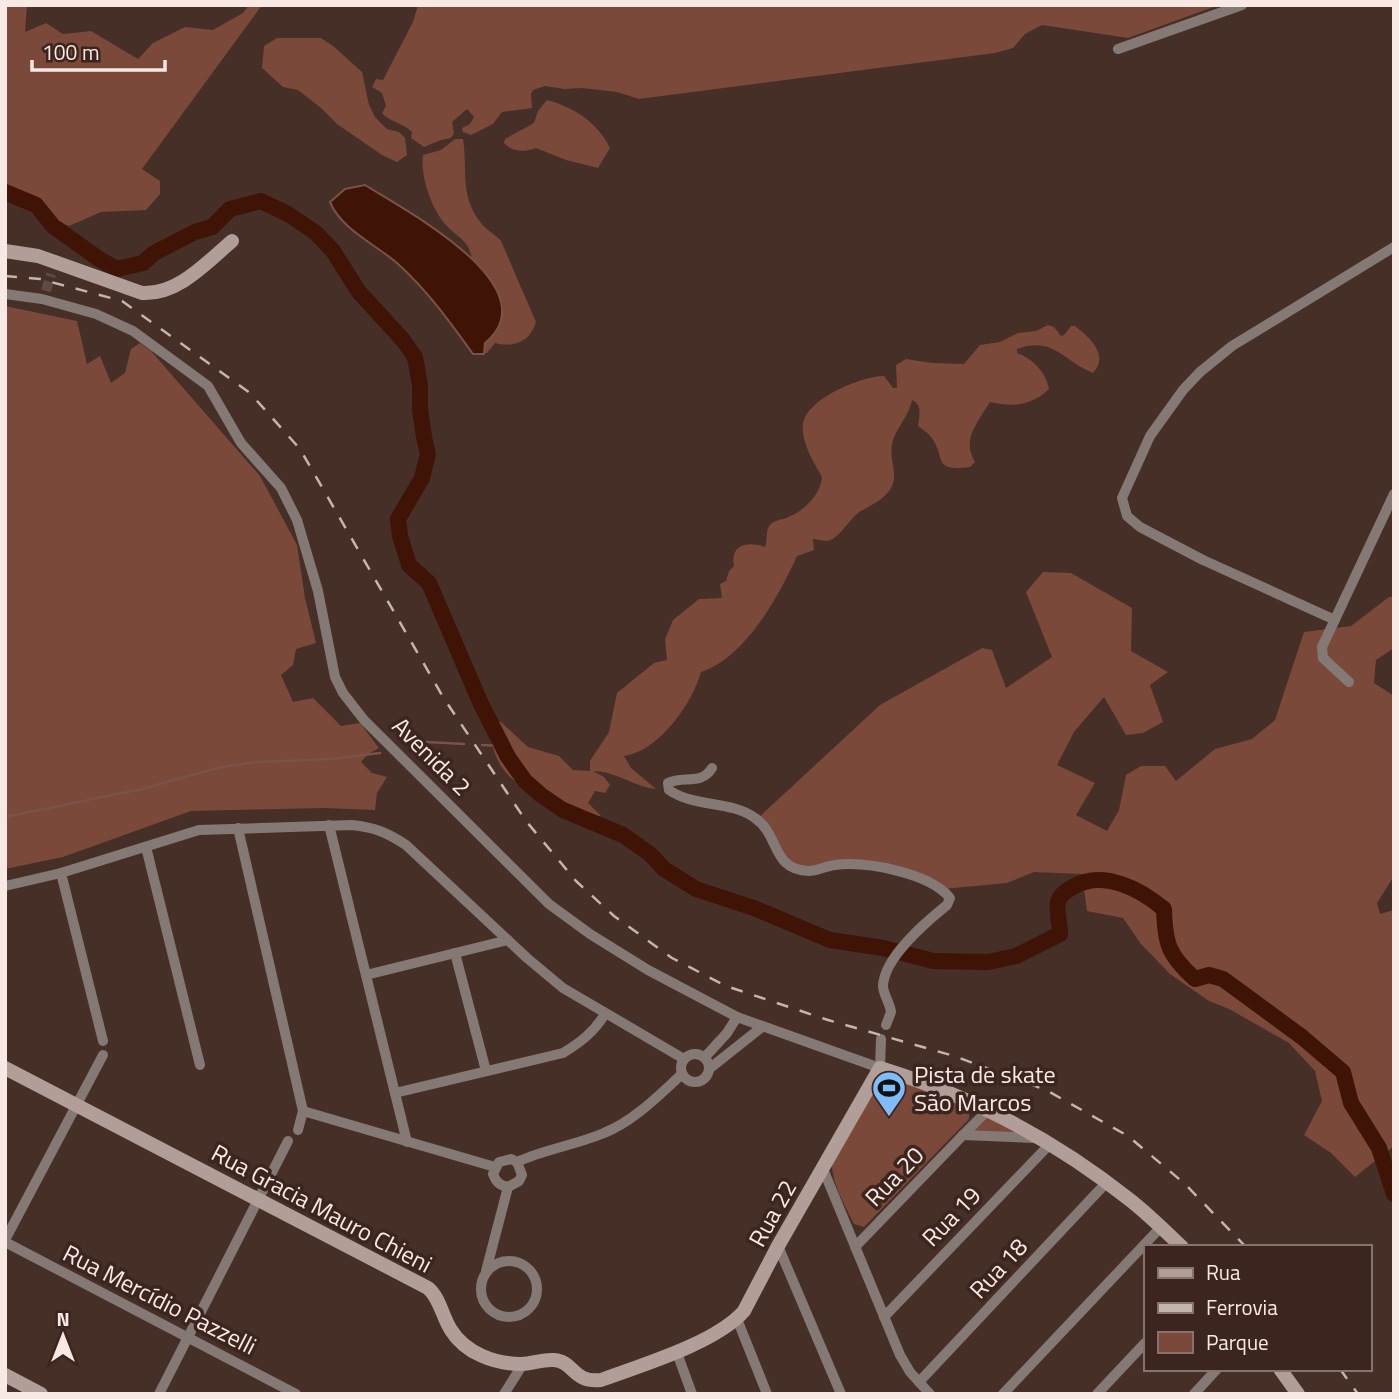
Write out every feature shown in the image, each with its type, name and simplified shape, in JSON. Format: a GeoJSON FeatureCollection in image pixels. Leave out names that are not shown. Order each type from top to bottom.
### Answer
{"type":"FeatureCollection","features":[{"type":"Feature","properties":{"kind":"street"},"geometry":{"type":"LineString","coordinates":[[1118,49],[1242,5]]}},
{"type":"Feature","properties":{"kind":"street"},"geometry":{"type":"LineString","coordinates":[[5,251],[38,256],[53,267],[142,293],[154,293],[167,290],[183,281],[232,241]]}},
{"type":"Feature","properties":{"kind":"street"},"geometry":{"type":"LineString","coordinates":[[1335,620],[1203,560],[1140,527],[1127,516],[1122,498],[1150,436],[1183,390],[1200,372],[1232,345],[1394,247]]}},
{"type":"Feature","properties":{"kind":"street","name":"Avenida 2"},"geometry":{"type":"LineString","coordinates":[[5,294],[44,295],[96,314],[133,331],[208,386],[241,443],[281,488],[297,520],[318,591],[335,677],[343,693],[364,720],[549,904],[590,934],[648,970],[737,1017],[918,1080],[989,1109],[1131,1200],[1180,1245]]}},
{"type":"Feature","properties":{"kind":"street"},"geometry":{"type":"LineString","coordinates":[[1349,682],[1321,653],[1394,494]]}},
{"type":"Feature","properties":{"kind":"street"},"geometry":{"type":"LineString","coordinates":[[712,768],[708,775],[699,779],[675,779],[668,783],[669,790],[680,798],[742,811],[757,819],[770,834],[777,853],[789,867],[810,871],[835,865],[884,868],[920,877],[943,889],[950,898],[947,905],[908,940],[886,975],[883,988],[891,1012],[886,1025]]}},
{"type":"Feature","properties":{"kind":"street"},"geometry":{"type":"LineString","coordinates":[[330,825],[407,1142]]}},
{"type":"Feature","properties":{"kind":"street"},"geometry":{"type":"LineString","coordinates":[[5,886],[61,873],[199,830],[352,825],[384,831],[424,860],[563,988],[684,1059]]}},
{"type":"Feature","properties":{"kind":"street"},"geometry":{"type":"LineString","coordinates":[[238,828],[303,1111],[298,1130]]}},
{"type":"Feature","properties":{"kind":"street"},"geometry":{"type":"LineString","coordinates":[[146,847],[200,1065]]}},
{"type":"Feature","properties":{"kind":"street"},"geometry":{"type":"LineString","coordinates":[[61,873],[103,1041]]}},
{"type":"Feature","properties":{"kind":"street"},"geometry":{"type":"LineString","coordinates":[[366,975],[508,940]]}},
{"type":"Feature","properties":{"kind":"street"},"geometry":{"type":"LineString","coordinates":[[455,953],[486,1071]]}},
{"type":"Feature","properties":{"kind":"street"},"geometry":{"type":"LineString","coordinates":[[395,1093],[564,1053],[582,1042],[597,1028],[605,1014]]}},
{"type":"Feature","properties":{"kind":"street"},"geometry":{"type":"LineString","coordinates":[[705,1057],[727,1033],[737,1017]]}},
{"type":"Feature","properties":{"kind":"street"},"geometry":{"type":"LineString","coordinates":[[709,1069],[705,1057],[695,1053],[681,1063],[682,1074],[691,1082],[703,1080],[709,1069],[762,1027]]}},
{"type":"Feature","properties":{"kind":"street"},"geometry":{"type":"LineString","coordinates":[[880,1068],[881,1039]]}},
{"type":"Feature","properties":{"kind":"street"},"geometry":{"type":"LineString","coordinates":[[5,1241],[103,1055]]}},
{"type":"Feature","properties":{"kind":"street","name":"Rua Gracia Mauro Chieni"},"geometry":{"type":"LineString","coordinates":[[5,1068],[428,1287],[436,1295],[453,1334],[464,1346],[478,1355],[504,1363],[523,1364],[552,1360],[562,1362],[580,1378],[589,1381],[601,1380],[677,1353]]}},
{"type":"Feature","properties":{"kind":"street","name":"Rua 22"},"geometry":{"type":"LineString","coordinates":[[737,1320],[880,1068]]}},
{"type":"Feature","properties":{"kind":"street"},"geometry":{"type":"LineString","coordinates":[[517,1163],[522,1175],[520,1181],[508,1187],[501,1186],[493,1174],[495,1167],[505,1159],[517,1163],[537,1153],[603,1133],[626,1122],[682,1074]]}},
{"type":"Feature","properties":{"kind":"street","name":"Rua 20"},"geometry":{"type":"LineString","coordinates":[[855,1247],[989,1109]]}},
{"type":"Feature","properties":{"kind":"street"},"geometry":{"type":"LineString","coordinates":[[303,1111],[495,1167]]}},
{"type":"Feature","properties":{"kind":"street"},"geometry":{"type":"LineString","coordinates":[[963,1135],[1043,1142]]}},
{"type":"Feature","properties":{"kind":"street"},"geometry":{"type":"LineString","coordinates":[[159,1394],[288,1142]]}},
{"type":"Feature","properties":{"kind":"street","name":"Rua 19"},"geometry":{"type":"LineString","coordinates":[[884,1317],[1043,1142]]}},
{"type":"Feature","properties":{"kind":"street"},"geometry":{"type":"LineString","coordinates":[[823,1169],[900,1355],[930,1394]]}},
{"type":"Feature","properties":{"kind":"street","name":"Rua 18"},"geometry":{"type":"LineString","coordinates":[[919,1382],[1106,1183]]}},
{"type":"Feature","properties":{"kind":"street"},"geometry":{"type":"LineString","coordinates":[[486,1272],[501,1262],[511,1261],[529,1269],[537,1286],[532,1305],[517,1316],[499,1316],[481,1297],[482,1280],[508,1187]]}},
{"type":"Feature","properties":{"kind":"street"},"geometry":{"type":"LineString","coordinates":[[1003,1394],[1161,1227]]}},
{"type":"Feature","properties":{"kind":"street","name":"Rua Mercídio Pazzelli"},"geometry":{"type":"LineString","coordinates":[[5,1241],[296,1394]]}},
{"type":"Feature","properties":{"kind":"street"},"geometry":{"type":"LineString","coordinates":[[778,1246],[841,1394]]}},
{"type":"Feature","properties":{"kind":"street"},"geometry":{"type":"LineString","coordinates":[[692,1394],[677,1353],[737,1320],[767,1394]]}},
{"type":"Feature","properties":{"kind":"street"},"geometry":{"type":"LineString","coordinates":[[1097,1394],[1144,1344]]}},
{"type":"Feature","properties":{"kind":"street"},"geometry":{"type":"LineString","coordinates":[[504,1394],[523,1364]]}},
{"type":"Feature","properties":{"kind":"street"},"geometry":{"type":"LineString","coordinates":[[1194,1394],[1215,1371]]}},
{"type":"Feature","properties":{"kind":"street"},"geometry":{"type":"LineString","coordinates":[[1281,1371],[1295,1392]]}},
{"type":"Feature","properties":{"kind":"street"},"geometry":{"type":"LineString","coordinates":[[5,1375],[41,1394]]}},
{"type":"Feature","properties":{"kind":"green space"},"geometry":{"type":"Polygon","coordinates":[[[5,5],[27,5],[25,32],[46,23],[63,34],[91,31],[138,59],[153,43],[185,27],[213,30],[243,13],[249,5],[262,5],[142,169],[160,181],[160,194],[146,210],[101,212],[69,226],[5,199],[5,5]]]}},
{"type":"Feature","properties":{"kind":"green space"},"geometry":{"type":"Polygon","coordinates":[[[418,5],[1219,5],[1128,38],[1042,25],[1025,34],[1013,48],[995,53],[639,99],[617,92],[545,86],[533,90],[532,108],[502,112],[493,124],[471,135],[463,132],[462,128],[470,124],[474,117],[467,109],[452,122],[454,133],[451,138],[424,147],[411,138],[412,132],[382,113],[386,106],[382,93],[372,87],[376,79],[383,80],[413,22],[418,5]]]}},
{"type":"Feature","properties":{"kind":"green space"},"geometry":{"type":"Polygon","coordinates":[[[277,38],[321,38],[362,72],[369,105],[375,117],[387,129],[399,132],[405,138],[407,155],[397,162],[382,155],[337,124],[298,90],[283,87],[262,68],[264,46],[277,38]]]}},
{"type":"Feature","properties":{"kind":"green space"},"geometry":{"type":"Polygon","coordinates":[[[547,100],[584,117],[605,139],[610,148],[598,168],[566,160],[536,148],[515,150],[504,143],[505,139],[534,123],[538,111],[547,100]]]}},
{"type":"Feature","properties":{"kind":"green space"},"geometry":{"type":"Polygon","coordinates":[[[455,139],[463,139],[467,193],[474,213],[485,228],[501,241],[536,322],[525,339],[509,345],[495,343],[487,353],[483,353],[477,281],[471,254],[467,245],[436,212],[423,173],[423,155],[441,150],[455,139]]]}},
{"type":"Feature","properties":{"kind":"green space"},"geometry":{"type":"Polygon","coordinates":[[[5,306],[77,321],[87,364],[100,356],[111,383],[125,373],[131,349],[140,343],[151,351],[260,476],[297,545],[305,598],[316,643],[296,649],[293,665],[281,675],[293,702],[313,698],[341,726],[360,723],[379,748],[361,762],[372,773],[387,777],[377,793],[375,810],[324,808],[191,811],[63,857],[5,869],[5,306]]]}},
{"type":"Feature","properties":{"kind":"green space"},"geometry":{"type":"Polygon","coordinates":[[[1048,325],[1054,327],[1061,336],[1071,326],[1086,335],[1098,353],[1098,366],[1093,373],[1049,348],[1030,346],[1017,349],[1017,353],[1042,372],[1049,389],[1036,399],[1021,404],[990,402],[970,438],[971,454],[975,462],[970,467],[950,467],[942,462],[931,437],[918,426],[919,408],[912,400],[893,439],[891,451],[894,477],[885,496],[858,513],[832,540],[813,539],[814,550],[797,556],[781,589],[746,640],[717,665],[701,672],[682,711],[661,736],[650,745],[624,756],[631,768],[656,789],[593,771],[604,777],[610,785],[605,793],[595,791],[588,803],[601,816],[574,816],[548,806],[508,775],[496,756],[492,741],[490,727],[495,722],[501,722],[528,747],[559,756],[573,770],[590,771],[590,761],[609,732],[617,693],[654,663],[667,660],[665,639],[673,620],[699,599],[722,598],[720,584],[726,581],[734,566],[733,559],[738,549],[752,544],[765,547],[770,525],[799,511],[810,502],[818,490],[822,477],[809,452],[803,432],[806,415],[813,406],[836,391],[874,377],[884,376],[893,388],[897,388],[896,365],[906,359],[964,364],[980,345],[1000,342],[1018,333],[1036,331],[1048,325]]]}},
{"type":"Feature","properties":{"kind":"green space"},"geometry":{"type":"Polygon","coordinates":[[[1043,572],[1071,573],[1132,608],[1131,651],[1168,672],[1150,685],[1163,722],[1143,733],[1126,735],[1104,697],[1074,732],[1057,765],[1095,783],[1076,815],[1107,831],[1119,810],[1126,775],[1141,766],[1165,766],[1176,781],[1215,749],[1252,739],[1275,720],[1304,632],[1351,626],[1389,597],[1394,597],[1394,648],[1376,660],[1374,683],[1394,696],[1394,876],[1377,903],[1380,914],[1394,910],[1394,1146],[1355,1177],[1331,1153],[1304,1135],[1322,1101],[1315,1071],[1289,1043],[1229,1009],[1209,1001],[1170,974],[1141,944],[1123,918],[1087,911],[1082,874],[1034,872],[1007,883],[943,889],[920,877],[835,865],[810,871],[789,867],[757,819],[880,705],[982,648],[992,650],[1006,688],[1052,657],[1026,592],[1043,572]]]}},
{"type":"Feature","properties":{"kind":"green space"},"geometry":{"type":"Polygon","coordinates":[[[892,1079],[901,1080],[969,1107],[969,1119],[864,1227],[854,1224],[843,1202],[836,1186],[832,1161],[876,1086],[892,1079]]]}},
{"type":"Feature","properties":{"kind":"green space"},"geometry":{"type":"Polygon","coordinates":[[[987,1115],[1025,1135],[972,1132],[987,1115]]]}},
{"type":"Feature","properties":{"kind":"shaded area"},"geometry":{"type":"Polygon","coordinates":[[[365,185],[437,231],[464,252],[486,275],[500,298],[501,321],[485,343],[484,354],[473,354],[438,307],[408,273],[350,228],[335,212],[330,202],[345,189],[365,185]]]}},
{"type":"Feature","properties":{"kind":"waterway"},"geometry":{"type":"LineString","coordinates":[[5,192],[36,205],[53,226],[117,269],[143,263],[154,253],[195,232],[212,227],[230,209],[261,201],[288,214],[316,233],[333,251],[359,292],[415,357],[428,454],[422,478],[398,519],[409,565],[429,583],[481,704],[508,757],[525,781],[541,795],[563,810],[623,835],[650,854],[664,869],[696,889],[754,908],[830,940],[883,948],[933,961],[988,962],[1016,956],[1060,934],[1058,902],[1068,889],[1096,880],[1109,881],[1133,889],[1164,909],[1165,931],[1170,948],[1179,963],[1195,979],[1209,975],[1223,979],[1302,1037],[1343,1072],[1351,1103],[1379,1148],[1394,1194]]}},
{"type":"Feature","properties":{"kind":"waterway"},"geometry":{"type":"LineString","coordinates":[[410,746],[427,742],[464,744]]}},
{"type":"Feature","properties":{"kind":"waterway"},"geometry":{"type":"LineString","coordinates":[[482,745],[503,746]]}},
{"type":"Feature","properties":{"kind":"waterway"},"geometry":{"type":"LineString","coordinates":[[5,817],[142,789],[217,768],[255,762],[332,759],[380,753]]}},
{"type":"Feature","properties":{"kind":"tunnel"},"geometry":{"type":"LineString","coordinates":[[46,291],[51,274]]}},
{"type":"Feature","properties":{"kind":"railway"},"geometry":{"type":"LineString","coordinates":[[5,276],[40,279],[122,301],[250,393],[300,449],[443,697],[526,821],[576,881],[614,916],[672,958],[726,986],[828,1020],[954,1056],[1046,1090],[1128,1136],[1185,1184],[1244,1245]]}},
{"type":"Feature","properties":{"kind":"railway"},"geometry":{"type":"LineString","coordinates":[[1341,1371],[1358,1394]]}},
{"type":"Feature","properties":{"kind":"place","name":"Pista de skate São Marcos"},"geometry":{"type":"Point","coordinates":[889,1118]}}]}
